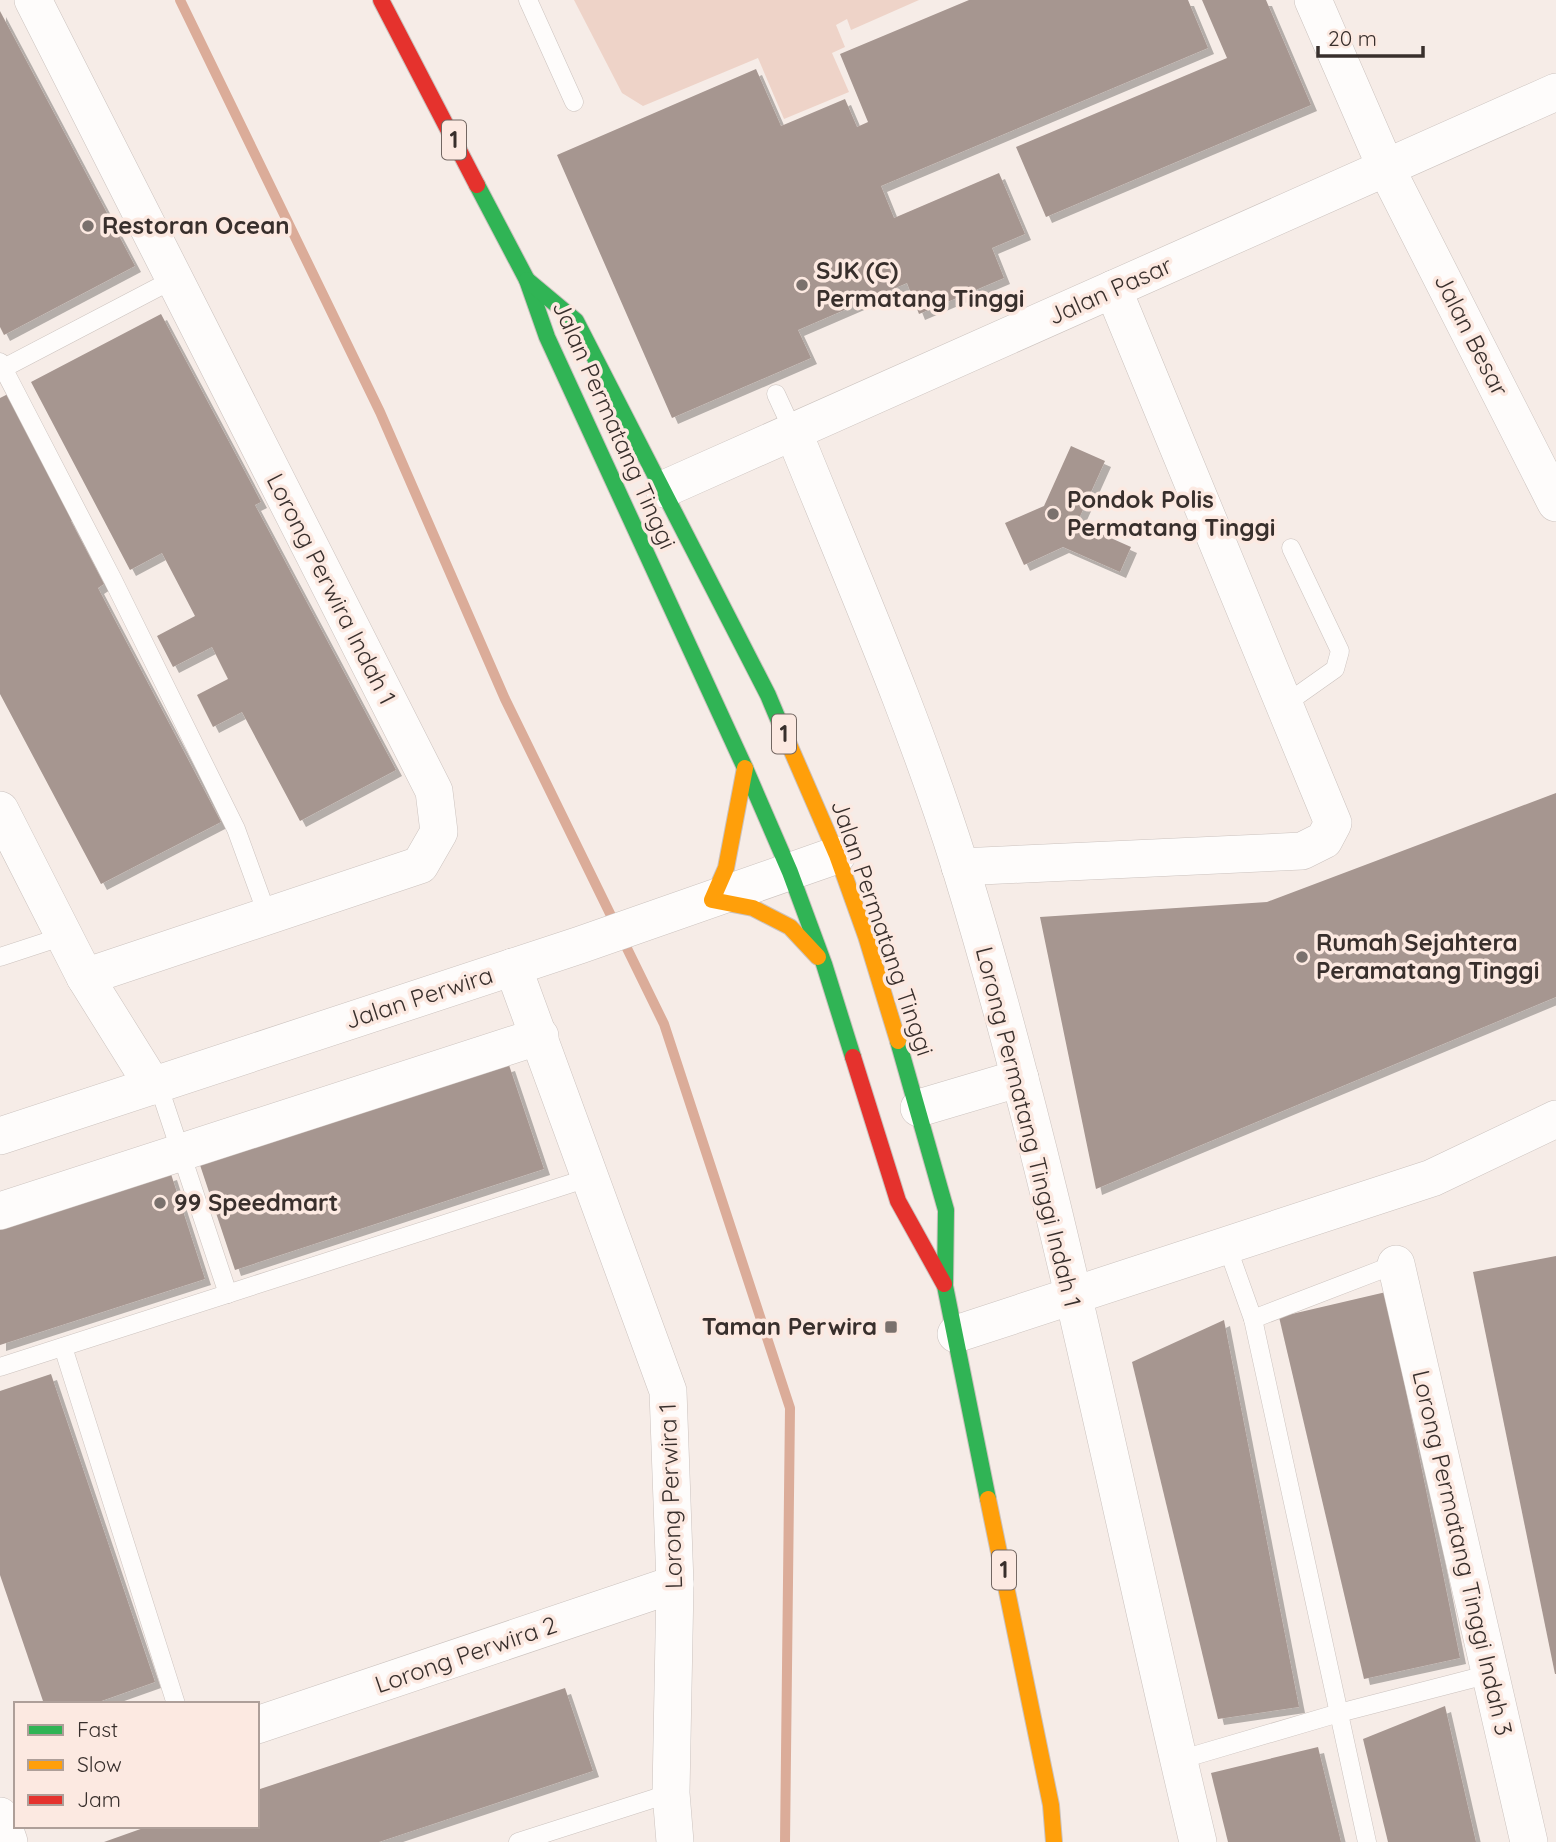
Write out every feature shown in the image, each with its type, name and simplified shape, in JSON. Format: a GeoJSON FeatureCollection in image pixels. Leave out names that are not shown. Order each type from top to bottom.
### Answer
{"type":"FeatureCollection","features":[{"type":"Feature","properties":{"kind":"highway","name":"Jalan Permatang Tinggi"},"geometry":{"type":"LineString","coordinates":[[381,0],[527,280],[547,337],[745,768],[790,872],[824,964],[898,1201],[945,1286]]}},
{"type":"Feature","properties":{"kind":"highway","name":"Jalan Permatang Tinggi"},"geometry":{"type":"LineString","coordinates":[[527,280],[576,321],[664,489],[768,695],[837,855],[866,936],[919,1108],[946,1210],[945,1286],[1051,1805],[1054,1842]]}},
{"type":"Feature","properties":{"kind":"highway"},"geometry":{"type":"LineString","coordinates":[[745,768],[726,868],[712,901],[753,908],[790,927],[824,964]]}},
{"type":"Feature","properties":{"kind":"highway","name":"Jalan Permatang Tinggi"},"geometry":{"type":"LineString","coordinates":[[1051,1805],[1066,1842]]}},
{"type":"Feature","properties":{"kind":"street","name":"Lorong Perwira Indah 1"},"geometry":{"type":"LineString","coordinates":[[33,0],[434,791],[439,832],[420,865],[85,977]]}},
{"type":"Feature","properties":{"kind":"street","name":"Jalan Besar"},"geometry":{"type":"LineString","coordinates":[[1313,0],[1385,168],[1556,503]]}},
{"type":"Feature","properties":{"kind":"street","name":"Jalan Pasar"},"geometry":{"type":"LineString","coordinates":[[664,489],[1556,92]]}},
{"type":"Feature","properties":{"kind":"street"},"geometry":{"type":"LineString","coordinates":[[960,867],[1302,851],[1324,840],[1333,823],[1113,289]]}},
{"type":"Feature","properties":{"kind":"street","name":"Lorong Permatang Tinggi Indah 1"},"geometry":{"type":"LineString","coordinates":[[793,431],[925,761],[960,867],[1020,1078],[1198,1842]]}},
{"type":"Feature","properties":{"kind":"street"},"geometry":{"type":"LineString","coordinates":[[0,810],[85,977],[156,1085]]}},
{"type":"Feature","properties":{"kind":"street","name":"Jalan Perwira"},"geometry":{"type":"LineString","coordinates":[[0,1136],[712,901],[837,855]]}},
{"type":"Feature","properties":{"kind":"street","name":"Lorong Perwira 1"},"geometry":{"type":"LineString","coordinates":[[513,967],[668,1391],[675,1584],[671,1793],[675,1842]]}},
{"type":"Feature","properties":{"kind":"street"},"geometry":{"type":"LineString","coordinates":[[0,1211],[540,1036]]}},
{"type":"Feature","properties":{"kind":"street"},"geometry":{"type":"LineString","coordinates":[[919,1108],[1020,1078]]}},
{"type":"Feature","properties":{"kind":"street"},"geometry":{"type":"LineString","coordinates":[[956,1335],[1432,1178],[1556,1119]]}},
{"type":"Feature","properties":{"kind":"street","name":"Lorong Permatang Tinggi Indah 3"},"geometry":{"type":"LineString","coordinates":[[1396,1264],[1529,1842]]}},
{"type":"Feature","properties":{"kind":"street","name":"Lorong Perwira 2"},"geometry":{"type":"LineString","coordinates":[[259,1724],[675,1584]]}},
{"type":"Feature","properties":{"kind":"street"},"geometry":{"type":"LineString","coordinates":[[0,1814],[9,1842]]}},
{"type":"Feature","properties":{"kind":"lane"},"geometry":{"type":"LineString","coordinates":[[528,0],[573,102]]}},
{"type":"Feature","properties":{"kind":"lane"},"geometry":{"type":"LineString","coordinates":[[174,279],[1,367],[113,580],[236,829],[268,917]]}},
{"type":"Feature","properties":{"kind":"lane"},"geometry":{"type":"LineString","coordinates":[[776,394],[793,431]]}},
{"type":"Feature","properties":{"kind":"lane"},"geometry":{"type":"LineString","coordinates":[[1283,705],[1335,669],[1340,651],[1291,548]]}},
{"type":"Feature","properties":{"kind":"lane"},"geometry":{"type":"LineString","coordinates":[[0,957],[64,936]]}},
{"type":"Feature","properties":{"kind":"lane"},"geometry":{"type":"LineString","coordinates":[[156,1085],[228,1294]]}},
{"type":"Feature","properties":{"kind":"lane"},"geometry":{"type":"LineString","coordinates":[[0,1367],[591,1177]]}},
{"type":"Feature","properties":{"kind":"lane"},"geometry":{"type":"LineString","coordinates":[[1227,1246],[1253,1319],[1367,1842]]}},
{"type":"Feature","properties":{"kind":"lane"},"geometry":{"type":"LineString","coordinates":[[1253,1319],[1396,1264]]}},
{"type":"Feature","properties":{"kind":"lane"},"geometry":{"type":"LineString","coordinates":[[63,1347],[175,1702]]}},
{"type":"Feature","properties":{"kind":"lane"},"geometry":{"type":"LineString","coordinates":[[1179,1760],[1339,1713],[1490,1674]]}},
{"type":"Feature","properties":{"kind":"lane"},"geometry":{"type":"LineString","coordinates":[[517,1842],[671,1793]]}},
{"type":"Feature","properties":{"kind":"shaded area"},"geometry":{"type":"Polygon","coordinates":[[[574,0],[919,0],[851,30],[847,19],[836,25],[845,47],[832,53],[849,92],[784,119],[758,58],[643,106],[622,93],[574,0]]]}},
{"type":"Feature","properties":{"kind":"building"},"geometry":{"type":"Polygon","coordinates":[[[969,0],[1188,0],[1208,48],[881,186],[894,218],[999,173],[1025,234],[992,248],[1004,278],[919,314],[907,283],[798,330],[811,358],[672,418],[557,155],[756,69],[781,126],[845,99],[857,127],[868,122],[840,54],[969,0]]]}},
{"type":"Feature","properties":{"kind":"building"},"geometry":{"type":"Polygon","coordinates":[[[1202,0],[1266,0],[1311,105],[1046,217],[1016,147],[1227,58],[1202,0]]]}},
{"type":"Feature","properties":{"kind":"building"},"geometry":{"type":"Polygon","coordinates":[[[0,11],[135,266],[4,335],[0,327],[0,11]]]}},
{"type":"Feature","properties":{"kind":"building"},"geometry":{"type":"Polygon","coordinates":[[[161,314],[261,502],[255,505],[396,770],[300,821],[242,712],[213,727],[197,695],[228,679],[212,647],[173,667],[157,636],[195,616],[162,553],[130,570],[31,382],[161,314]]]}},
{"type":"Feature","properties":{"kind":"building"},"geometry":{"type":"Polygon","coordinates":[[[8,394],[75,519],[71,521],[104,584],[98,588],[221,822],[101,884],[0,694],[0,398],[8,394]]]}},
{"type":"Feature","properties":{"kind":"building","name":"Pondok Polis Permatang Tinggi"},"geometry":{"type":"Polygon","coordinates":[[[1071,446],[1105,461],[1077,523],[1131,547],[1120,572],[1063,547],[1024,565],[1005,523],[1044,506],[1071,446]]]}},
{"type":"Feature","properties":{"kind":"building","name":"Rumah Sejahtera Peramatang Tinggi"},"geometry":{"type":"Polygon","coordinates":[[[1556,793],[1556,997],[1096,1189],[1040,917],[1267,902],[1556,793]]]}},
{"type":"Feature","properties":{"kind":"building"},"geometry":{"type":"Polygon","coordinates":[[[509,1065],[544,1169],[235,1270],[200,1165],[509,1065]]]}},
{"type":"Feature","properties":{"kind":"building"},"geometry":{"type":"Polygon","coordinates":[[[171,1174],[205,1279],[0,1345],[0,1228],[171,1174]]]}},
{"type":"Feature","properties":{"kind":"building"},"geometry":{"type":"Polygon","coordinates":[[[1556,1256],[1556,1674],[1555,1674],[1473,1272],[1556,1256]]]}},
{"type":"Feature","properties":{"kind":"building"},"geometry":{"type":"Polygon","coordinates":[[[1386,1292],[1460,1658],[1364,1679],[1279,1317],[1386,1292]]]}},
{"type":"Feature","properties":{"kind":"building"},"geometry":{"type":"Polygon","coordinates":[[[1224,1320],[1299,1707],[1218,1719],[1132,1362],[1224,1320]]]}},
{"type":"Feature","properties":{"kind":"building"},"geometry":{"type":"Polygon","coordinates":[[[51,1374],[155,1682],[99,1702],[43,1702],[0,1575],[0,1391],[51,1374]]]}},
{"type":"Feature","properties":{"kind":"building"},"geometry":{"type":"Polygon","coordinates":[[[565,1688],[593,1771],[379,1842],[104,1842],[143,1828],[259,1828],[259,1789],[565,1688]]]}},
{"type":"Feature","properties":{"kind":"building"},"geometry":{"type":"Polygon","coordinates":[[[1445,1706],[1476,1842],[1388,1842],[1363,1739],[1445,1706]]]}},
{"type":"Feature","properties":{"kind":"building"},"geometry":{"type":"Polygon","coordinates":[[[1318,1747],[1341,1842],[1228,1842],[1211,1773],[1318,1747]]]}},
{"type":"Feature","properties":{"kind":"waterway"},"geometry":{"type":"LineString","coordinates":[[180,0],[380,412],[505,699],[664,1024],[790,1408],[785,1842]]}},
{"type":"Feature","properties":{"kind":"traffic: fast"},"geometry":{"type":"LineString","coordinates":[[477,185],[527,280],[547,337],[790,872],[824,964],[853,1057]]}},
{"type":"Feature","properties":{"kind":"traffic: fast"},"geometry":{"type":"LineString","coordinates":[[527,280],[576,321],[768,695],[781,726]]}},
{"type":"Feature","properties":{"kind":"traffic: fast"},"geometry":{"type":"LineString","coordinates":[[898,1041],[946,1210],[945,1286],[988,1499]]}},
{"type":"Feature","properties":{"kind":"traffic: slow"},"geometry":{"type":"LineString","coordinates":[[781,726],[837,855],[866,936],[898,1041]]}},
{"type":"Feature","properties":{"kind":"traffic: slow"},"geometry":{"type":"LineString","coordinates":[[745,768],[726,868],[712,900],[753,908],[790,927],[818,957]]}},
{"type":"Feature","properties":{"kind":"traffic: slow"},"geometry":{"type":"LineString","coordinates":[[988,1499],[1051,1805],[1054,1842]]}},
{"type":"Feature","properties":{"kind":"traffic: jam"},"geometry":{"type":"LineString","coordinates":[[381,0],[477,185]]}},
{"type":"Feature","properties":{"kind":"traffic: jam"},"geometry":{"type":"LineString","coordinates":[[853,1057],[898,1201],[944,1284]]}},
{"type":"Feature","properties":{"kind":"place","name":"Restoran Ocean"},"geometry":{"type":"Point","coordinates":[88,226]}},
{"type":"Feature","properties":{"kind":"place","name":"SJK (C) Permatang Tinggi"},"geometry":{"type":"Point","coordinates":[802,285]}},
{"type":"Feature","properties":{"kind":"place","name":"Pondok Polis Permatang Tinggi"},"geometry":{"type":"Point","coordinates":[1053,514]}},
{"type":"Feature","properties":{"kind":"place","name":"Rumah Sejahtera Peramatang Tinggi"},"geometry":{"type":"Point","coordinates":[1302,957]}},
{"type":"Feature","properties":{"kind":"place","name":"99 Speedmart"},"geometry":{"type":"Point","coordinates":[160,1203]}},
{"type":"Feature","properties":{"kind":"place","name":"Taman Perwira"},"geometry":{"type":"Point","coordinates":[891,1327]}}]}
